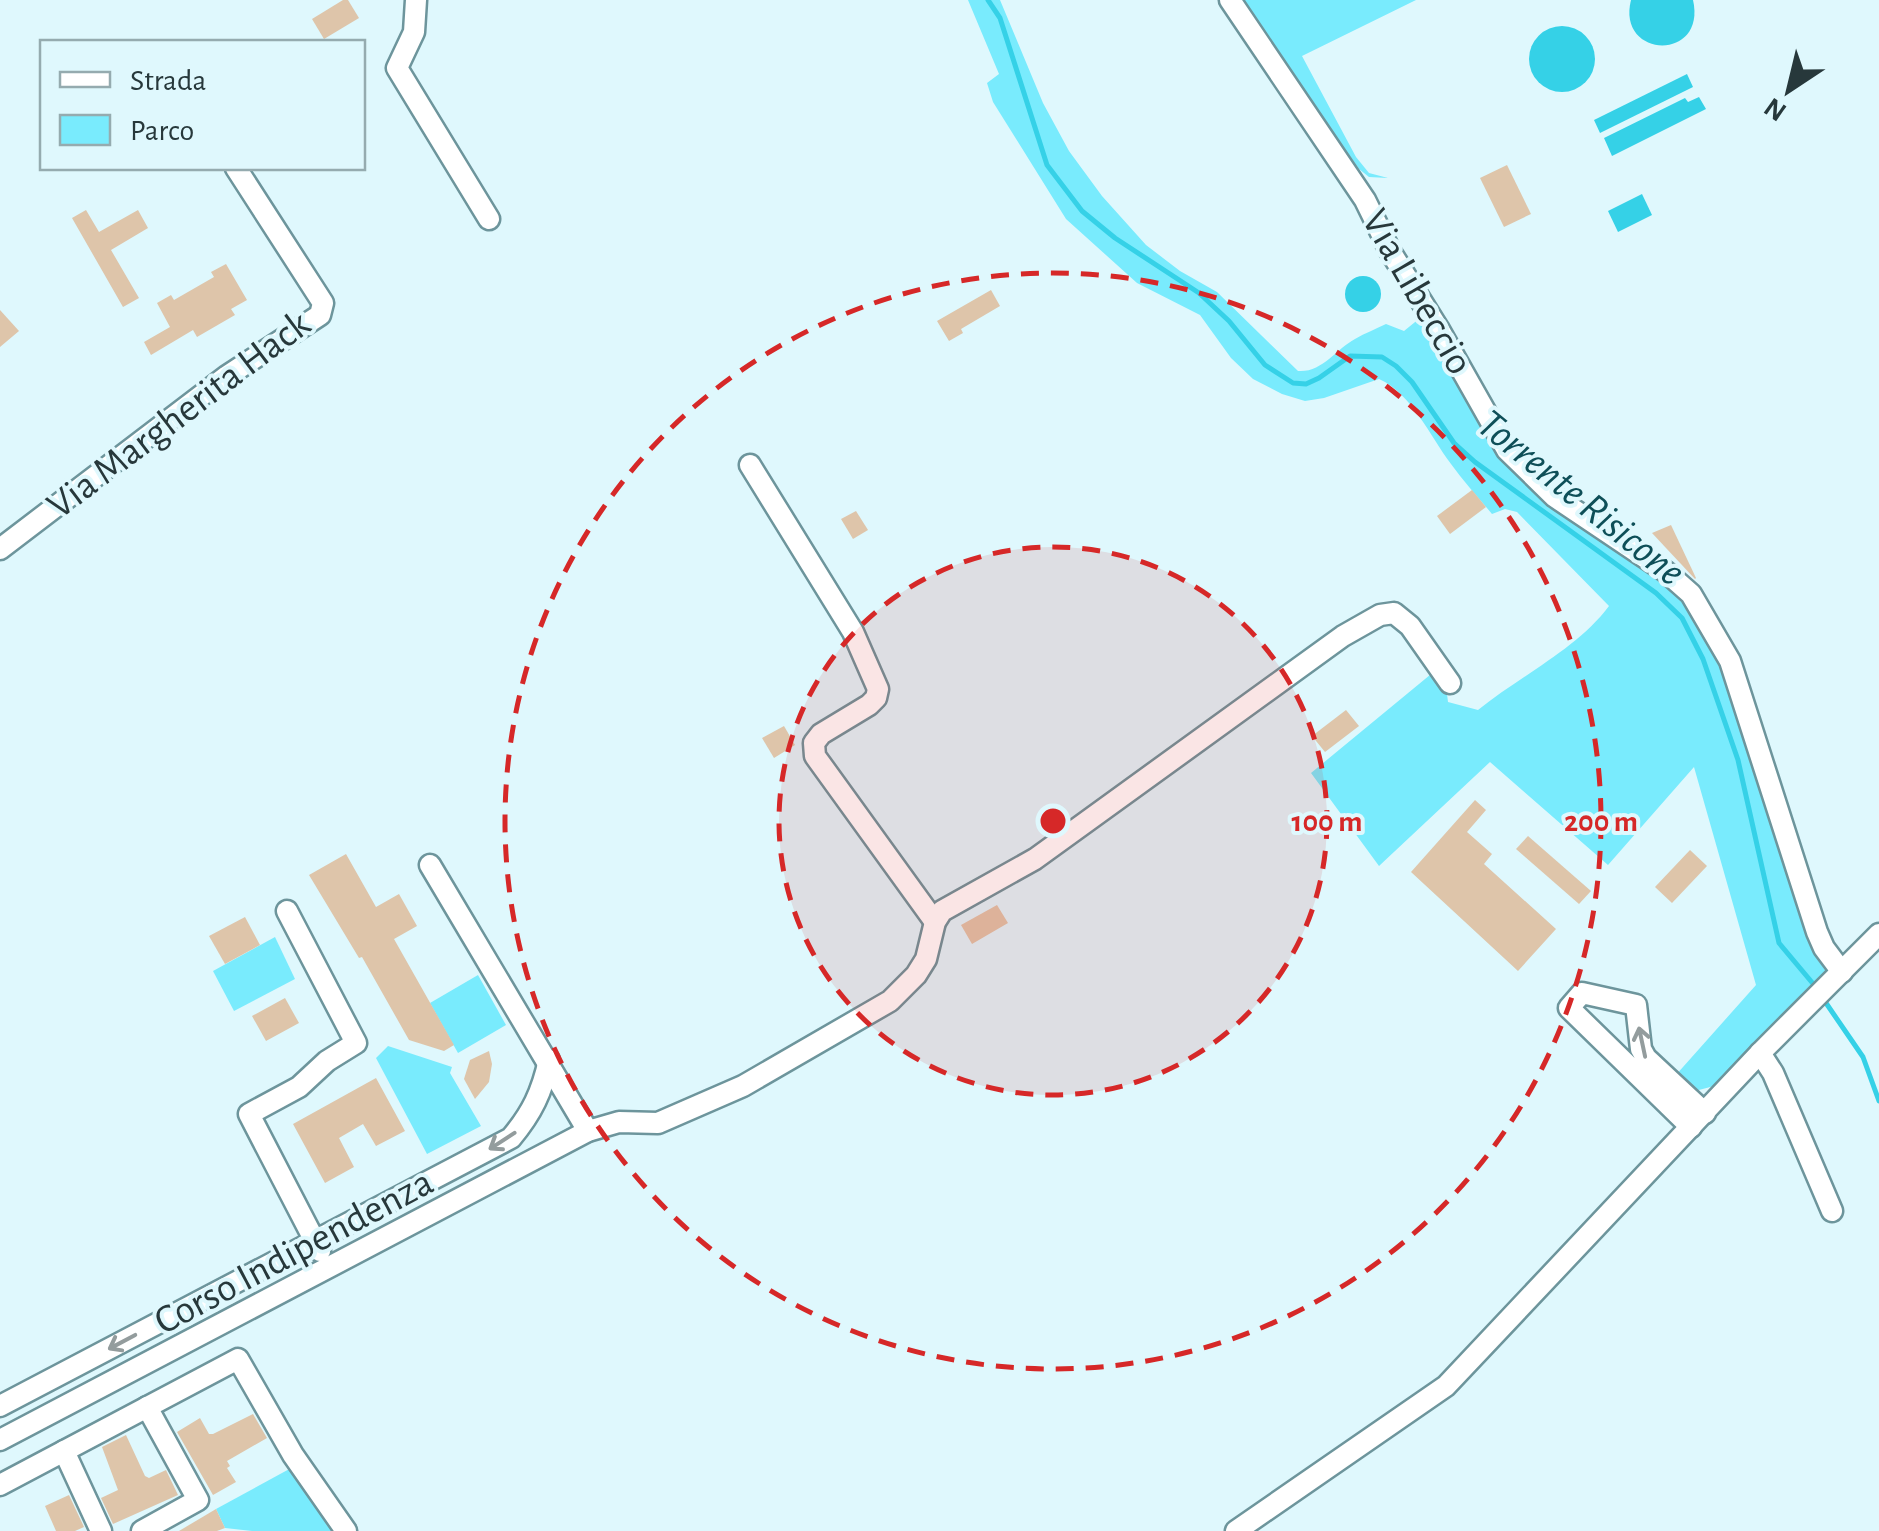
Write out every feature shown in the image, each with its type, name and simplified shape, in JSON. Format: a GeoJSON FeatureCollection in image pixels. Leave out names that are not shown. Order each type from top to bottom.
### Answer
{"type":"FeatureCollection","features":[{"type":"Feature","properties":{"kind":"street"},"geometry":{"type":"LineString","coordinates":[[416,0],[414,32],[397,68],[490,219]]}},
{"type":"Feature","properties":{"kind":"street","name":"Via Libeccio"},"geometry":{"type":"LineString","coordinates":[[1230,0],[1365,200],[1390,251],[1507,450],[1555,497],[1665,570],[1691,594],[1708,620],[1730,661],[1817,932],[1842,972]]}},
{"type":"Feature","properties":{"kind":"street","name":"Via Margherita Hack"},"geometry":{"type":"LineString","coordinates":[[0,549],[227,376],[320,315],[323,303],[237,170]]}},
{"type":"Feature","properties":{"kind":"street"},"geometry":{"type":"LineString","coordinates":[[750,464],[853,632],[878,689],[869,705],[821,734],[814,743],[815,756],[934,922]]}},
{"type":"Feature","properties":{"kind":"street"},"geometry":{"type":"LineString","coordinates":[[430,864],[588,1130],[619,1122],[658,1123],[744,1086],[890,1000],[916,976],[926,960],[934,922],[942,910],[1035,859],[1343,636],[1380,616],[1394,613],[1410,626],[1450,683]]}},
{"type":"Feature","properties":{"kind":"street"},"geometry":{"type":"LineString","coordinates":[[287,911],[356,1043],[327,1060],[299,1087],[249,1114],[328,1267]]}},
{"type":"Feature","properties":{"kind":"street"},"geometry":{"type":"LineString","coordinates":[[1236,1531],[1446,1386],[1879,934]]}},
{"type":"Feature","properties":{"kind":"street"},"geometry":{"type":"LineString","coordinates":[[1582,992],[1636,1005],[1646,1058],[1698,1120],[1569,1008],[1582,992]]}},
{"type":"Feature","properties":{"kind":"street"},"geometry":{"type":"LineString","coordinates":[[1760,1054],[1774,1073],[1832,1212]]}},
{"type":"Feature","properties":{"kind":"street","name":"Corso Indipendenza"},"geometry":{"type":"LineString","coordinates":[[0,1406],[511,1138],[528,1118],[541,1093],[549,1060]]}},
{"type":"Feature","properties":{"kind":"street","name":"Corso Indipendenza"},"geometry":{"type":"LineString","coordinates":[[0,1440],[588,1130]]}},
{"type":"Feature","properties":{"kind":"street"},"geometry":{"type":"LineString","coordinates":[[464,1163],[478,1191]]}},
{"type":"Feature","properties":{"kind":"street"},"geometry":{"type":"LineString","coordinates":[[0,1485],[238,1359],[293,1454],[346,1531]]}},
{"type":"Feature","properties":{"kind":"street"},"geometry":{"type":"LineString","coordinates":[[142,1531],[198,1500],[147,1407]]}},
{"type":"Feature","properties":{"kind":"street"},"geometry":{"type":"LineString","coordinates":[[64,1451],[101,1531]]}},
{"type":"Feature","properties":{"kind":"green space"},"geometry":{"type":"Polygon","coordinates":[[[968,0],[1000,0],[1043,103],[1069,151],[1146,245],[1217,292],[1298,371],[1314,368],[1348,343],[1386,324],[1404,331],[1420,318],[1451,365],[1485,430],[1685,600],[1725,669],[1813,947],[1827,973],[1718,1085],[1695,1091],[1675,1076],[1756,985],[1694,767],[1608,865],[1490,762],[1379,866],[1311,773],[1436,670],[1446,686],[1448,702],[1478,710],[1565,649],[1609,606],[1517,512],[1505,509],[1492,514],[1411,405],[1391,386],[1379,379],[1305,401],[1282,394],[1253,379],[1231,358],[1200,315],[1137,283],[1066,219],[993,102],[987,83],[999,74],[968,0]]]}},
{"type":"Feature","properties":{"kind":"green space"},"geometry":{"type":"Polygon","coordinates":[[[1237,0],[1416,0],[1302,56],[1356,157],[1369,173],[1388,178],[1369,177],[1359,169],[1237,0]]]}},
{"type":"Feature","properties":{"kind":"green space"},"geometry":{"type":"Polygon","coordinates":[[[275,937],[295,979],[234,1011],[213,971],[275,937]]]}},
{"type":"Feature","properties":{"kind":"green space"},"geometry":{"type":"Polygon","coordinates":[[[478,975],[506,1025],[458,1053],[430,1003],[478,975]]]}},
{"type":"Feature","properties":{"kind":"green space"},"geometry":{"type":"Polygon","coordinates":[[[388,1046],[452,1067],[450,1073],[481,1126],[427,1154],[376,1058],[388,1046]]]}},
{"type":"Feature","properties":{"kind":"green space"},"geometry":{"type":"Polygon","coordinates":[[[293,1467],[338,1531],[225,1528],[216,1509],[293,1467]]]}},
{"type":"Feature","properties":{"kind":"shaded area"},"geometry":{"type":"Polygon","coordinates":[[[1631,0],[1693,0],[1694,20],[1687,34],[1676,43],[1648,42],[1636,34],[1630,19],[1631,0]]]}},
{"type":"Feature","properties":{"kind":"shaded area"},"geometry":{"type":"Polygon","coordinates":[[[1562,26],[1586,35],[1595,59],[1586,83],[1562,92],[1538,83],[1529,59],[1538,35],[1562,26]]]}},
{"type":"Feature","properties":{"kind":"shaded area"},"geometry":{"type":"Polygon","coordinates":[[[1687,74],[1693,87],[1600,133],[1594,120],[1687,74]]]}},
{"type":"Feature","properties":{"kind":"shaded area"},"geometry":{"type":"Polygon","coordinates":[[[1699,97],[1706,109],[1612,156],[1604,138],[1685,98],[1688,102],[1699,97]]]}},
{"type":"Feature","properties":{"kind":"shaded area"},"geometry":{"type":"Polygon","coordinates":[[[1642,194],[1652,215],[1618,232],[1608,211],[1642,194]]]}},
{"type":"Feature","properties":{"kind":"shaded area"},"geometry":{"type":"Polygon","coordinates":[[[1363,276],[1376,281],[1381,294],[1376,307],[1363,312],[1350,307],[1345,294],[1350,281],[1363,276]]]}},
{"type":"Feature","properties":{"kind":"building"},"geometry":{"type":"Polygon","coordinates":[[[348,0],[359,18],[324,39],[312,19],[348,0]]]}},
{"type":"Feature","properties":{"kind":"building"},"geometry":{"type":"Polygon","coordinates":[[[1507,165],[1531,214],[1504,227],[1480,178],[1507,165]]]}},
{"type":"Feature","properties":{"kind":"building"},"geometry":{"type":"Polygon","coordinates":[[[86,210],[99,232],[138,210],[148,228],[111,250],[139,298],[123,307],[72,218],[86,210]]]}},
{"type":"Feature","properties":{"kind":"building"},"geometry":{"type":"Polygon","coordinates":[[[226,264],[247,300],[231,309],[235,315],[197,337],[193,330],[151,355],[144,342],[170,327],[157,303],[171,295],[174,300],[214,277],[211,272],[226,264]]]}},
{"type":"Feature","properties":{"kind":"building"},"geometry":{"type":"Polygon","coordinates":[[[991,290],[1000,306],[961,329],[963,333],[949,341],[937,321],[991,290]]]}},
{"type":"Feature","properties":{"kind":"building"},"geometry":{"type":"Polygon","coordinates":[[[0,310],[19,331],[0,347],[0,310]]]}},
{"type":"Feature","properties":{"kind":"building"},"geometry":{"type":"Polygon","coordinates":[[[1472,490],[1486,507],[1450,534],[1437,516],[1472,490]]]}},
{"type":"Feature","properties":{"kind":"building"},"geometry":{"type":"Polygon","coordinates":[[[856,511],[868,530],[853,539],[841,519],[856,511]]]}},
{"type":"Feature","properties":{"kind":"building"},"geometry":{"type":"Polygon","coordinates":[[[1671,525],[1696,578],[1695,579],[1652,533],[1671,525]]]}},
{"type":"Feature","properties":{"kind":"building"},"geometry":{"type":"Polygon","coordinates":[[[1346,710],[1359,726],[1325,752],[1312,736],[1346,710]]]}},
{"type":"Feature","properties":{"kind":"building"},"geometry":{"type":"Polygon","coordinates":[[[784,726],[795,745],[774,758],[762,738],[784,726]]]}},
{"type":"Feature","properties":{"kind":"building"},"geometry":{"type":"Polygon","coordinates":[[[1475,800],[1486,810],[1467,832],[1492,854],[1484,864],[1556,929],[1518,971],[1411,872],[1475,800]]]}},
{"type":"Feature","properties":{"kind":"building"},"geometry":{"type":"Polygon","coordinates":[[[1528,836],[1591,891],[1579,904],[1516,849],[1528,836]]]}},
{"type":"Feature","properties":{"kind":"building"},"geometry":{"type":"Polygon","coordinates":[[[1690,850],[1707,866],[1672,903],[1655,887],[1690,850]]]}},
{"type":"Feature","properties":{"kind":"building"},"geometry":{"type":"Polygon","coordinates":[[[346,854],[376,907],[399,894],[417,926],[394,939],[454,1045],[444,1051],[409,1040],[309,875],[346,854]]]}},
{"type":"Feature","properties":{"kind":"building"},"geometry":{"type":"Polygon","coordinates":[[[997,905],[1008,923],[972,944],[961,925],[997,905]]]}},
{"type":"Feature","properties":{"kind":"building"},"geometry":{"type":"Polygon","coordinates":[[[245,917],[260,945],[225,964],[209,936],[245,917]]]}},
{"type":"Feature","properties":{"kind":"building"},"geometry":{"type":"Polygon","coordinates":[[[285,998],[299,1023],[266,1041],[252,1016],[285,998]]]}},
{"type":"Feature","properties":{"kind":"building"},"geometry":{"type":"Polygon","coordinates":[[[489,1051],[489,1082],[475,1099],[464,1079],[470,1060],[489,1051]]]}},
{"type":"Feature","properties":{"kind":"building"},"geometry":{"type":"Polygon","coordinates":[[[376,1078],[405,1131],[376,1146],[363,1124],[339,1138],[354,1167],[325,1183],[293,1124],[376,1078]]]}},
{"type":"Feature","properties":{"kind":"building"},"geometry":{"type":"Polygon","coordinates":[[[253,1414],[267,1438],[227,1461],[236,1482],[213,1495],[177,1432],[200,1418],[209,1434],[213,1434],[253,1414]]]}},
{"type":"Feature","properties":{"kind":"building"},"geometry":{"type":"Polygon","coordinates":[[[126,1435],[145,1476],[149,1478],[166,1470],[178,1495],[113,1524],[101,1498],[118,1490],[102,1447],[126,1435]]]}},
{"type":"Feature","properties":{"kind":"building"},"geometry":{"type":"Polygon","coordinates":[[[69,1495],[84,1527],[56,1531],[45,1506],[69,1495]]]}},
{"type":"Feature","properties":{"kind":"building"},"geometry":{"type":"Polygon","coordinates":[[[216,1509],[225,1528],[179,1531],[216,1509]]]}},
{"type":"Feature","properties":{"kind":"waterway","name":"Torrente Risicone"},"geometry":{"type":"LineString","coordinates":[[988,0],[1000,18],[1047,165],[1082,211],[1115,238],[1199,293],[1229,321],[1265,365],[1293,383],[1306,384],[1319,378],[1350,356],[1382,357],[1396,366],[1412,382],[1454,443],[1475,462],[1656,593],[1682,618],[1703,659],[1738,760],[1779,943],[1815,986]]}},
{"type":"Feature","properties":{"kind":"waterway","name":"Torrente Risicone"},"geometry":{"type":"LineString","coordinates":[[1826,1003],[1863,1057],[1879,1101]]}}]}
